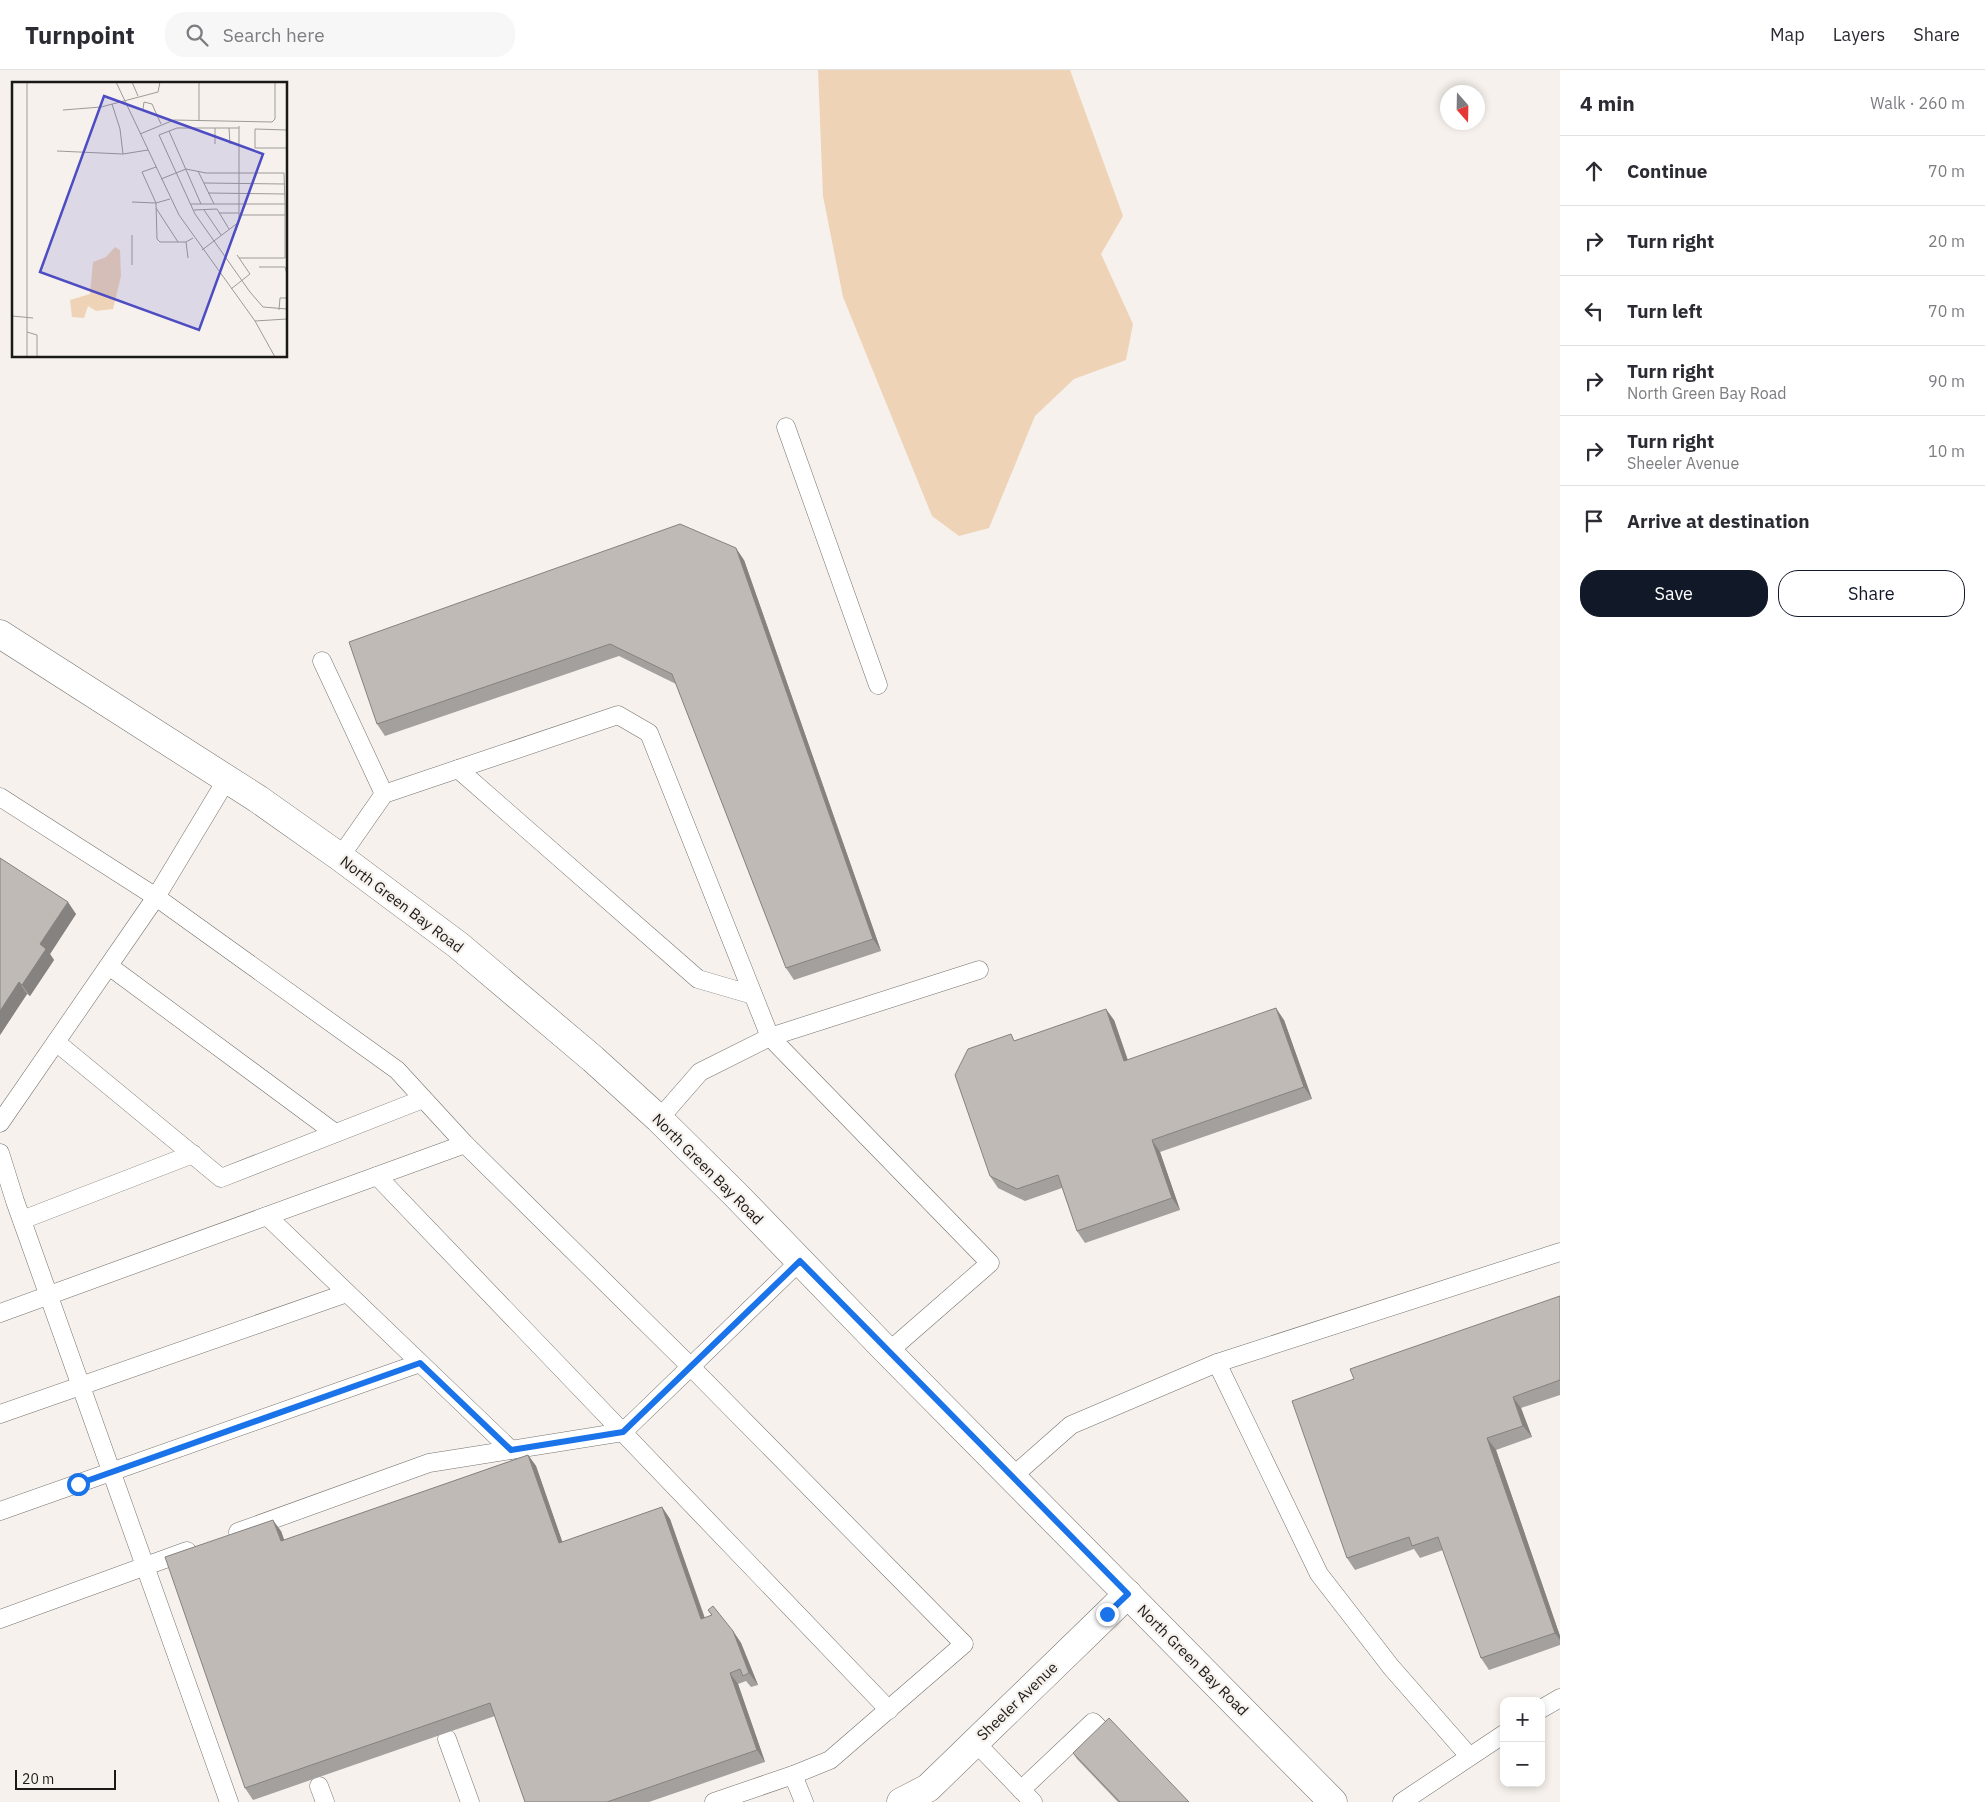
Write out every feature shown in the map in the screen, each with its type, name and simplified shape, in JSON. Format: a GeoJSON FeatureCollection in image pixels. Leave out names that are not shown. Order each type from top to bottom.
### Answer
{"type":"FeatureCollection","features":[{"type":"Feature","properties":{"kind":"main road","name":"North Green Bay Road"},"geometry":{"type":"LineString","coordinates":[[0,634],[227,779],[340,857],[466,952],[533,1007],[659,1119],[1333,1802]]}},
{"type":"Feature","properties":{"kind":"main road","name":"Sheeler Avenue"},"geometry":{"type":"LineString","coordinates":[[901,1802],[928,1788],[1128,1594]]}},
{"type":"Feature","properties":{"kind":"lane"},"geometry":{"type":"LineString","coordinates":[[786,427],[878,685]]}},
{"type":"Feature","properties":{"kind":"lane"},"geometry":{"type":"LineString","coordinates":[[322,661],[384,794]]}},
{"type":"Feature","properties":{"kind":"lane"},"geometry":{"type":"LineString","coordinates":[[340,857],[384,794],[618,715],[649,733],[770,1037],[990,1263],[888,1352]]}},
{"type":"Feature","properties":{"kind":"lane"},"geometry":{"type":"LineString","coordinates":[[458,769],[698,979],[753,995]]}},
{"type":"Feature","properties":{"kind":"lane"},"geometry":{"type":"LineString","coordinates":[[0,1123],[156,897],[227,779]]}},
{"type":"Feature","properties":{"kind":"lane"},"geometry":{"type":"LineString","coordinates":[[0,797],[156,897],[397,1070],[465,1144],[691,1367],[964,1644],[830,1760],[793,1775],[714,1802]]}},
{"type":"Feature","properties":{"kind":"lane"},"geometry":{"type":"LineString","coordinates":[[109,966],[335,1133]]}},
{"type":"Feature","properties":{"kind":"lane"},"geometry":{"type":"LineString","coordinates":[[659,1119],[700,1072],[770,1037],[979,970]]}},
{"type":"Feature","properties":{"kind":"lane"},"geometry":{"type":"LineString","coordinates":[[56,1042],[221,1178],[423,1099]]}},
{"type":"Feature","properties":{"kind":"lane"},"geometry":{"type":"LineString","coordinates":[[0,1313],[465,1144]]}},
{"type":"Feature","properties":{"kind":"lane"},"geometry":{"type":"LineString","coordinates":[[0,1153],[7,1204],[22,1220],[229,1802]]}},
{"type":"Feature","properties":{"kind":"lane"},"geometry":{"type":"LineString","coordinates":[[22,1220],[193,1154]]}},
{"type":"Feature","properties":{"kind":"lane"},"geometry":{"type":"LineString","coordinates":[[377,1176],[889,1710]]}},
{"type":"Feature","properties":{"kind":"lane"},"geometry":{"type":"LineString","coordinates":[[267,1216],[511,1450]]}},
{"type":"Feature","properties":{"kind":"lane"},"geometry":{"type":"LineString","coordinates":[[1012,1478],[1071,1425],[1216,1363],[1560,1252]]}},
{"type":"Feature","properties":{"kind":"lane"},"geometry":{"type":"LineString","coordinates":[[218,1539],[429,1463],[623,1432],[800,1261]]}},
{"type":"Feature","properties":{"kind":"lane"},"geometry":{"type":"LineString","coordinates":[[0,1414],[347,1293]]}},
{"type":"Feature","properties":{"kind":"lane"},"geometry":{"type":"LineString","coordinates":[[0,1511],[420,1363]]}},
{"type":"Feature","properties":{"kind":"lane"},"geometry":{"type":"LineString","coordinates":[[1216,1363],[1319,1574],[1391,1667],[1469,1756]]}},
{"type":"Feature","properties":{"kind":"lane"},"geometry":{"type":"LineString","coordinates":[[0,1619],[200,1546]]}},
{"type":"Feature","properties":{"kind":"lane"},"geometry":{"type":"LineString","coordinates":[[1545,1707],[1560,1698]]}},
{"type":"Feature","properties":{"kind":"lane"},"geometry":{"type":"LineString","coordinates":[[975,1742],[1027,1796],[1093,1722],[1104,1733]]}},
{"type":"Feature","properties":{"kind":"lane"},"geometry":{"type":"LineString","coordinates":[[1402,1802],[1500,1737]]}},
{"type":"Feature","properties":{"kind":"lane"},"geometry":{"type":"LineString","coordinates":[[447,1739],[470,1802]]}},
{"type":"Feature","properties":{"kind":"lane"},"geometry":{"type":"LineString","coordinates":[[793,1775],[804,1802]]}},
{"type":"Feature","properties":{"kind":"shaded area"},"geometry":{"type":"Polygon","coordinates":[[[818,70],[1070,70],[1123,216],[1101,254],[1133,324],[1126,360],[1074,379],[1035,416],[989,528],[959,536],[932,516],[843,297],[823,196],[818,70]]]}},
{"type":"Feature","properties":{"kind":"building"},"geometry":{"type":"Polygon","coordinates":[[[680,524],[736,548],[873,939],[786,968],[672,674],[610,644],[377,724],[349,642],[680,524]]]}},
{"type":"Feature","properties":{"kind":"building"},"geometry":{"type":"Polygon","coordinates":[[[0,858],[68,902],[40,944],[46,949],[22,985],[19,982],[0,1011],[0,858]]]}},
{"type":"Feature","properties":{"kind":"building"},"geometry":{"type":"Polygon","coordinates":[[[1276,1008],[1304,1087],[1152,1140],[1172,1198],[1077,1231],[1058,1175],[1017,1189],[990,1176],[955,1075],[968,1049],[1011,1034],[1014,1041],[1106,1009],[1124,1061],[1276,1008]]]}},
{"type":"Feature","properties":{"kind":"building"},"geometry":{"type":"Polygon","coordinates":[[[1560,1296],[1560,1380],[1513,1397],[1523,1426],[1487,1438],[1555,1633],[1481,1658],[1438,1537],[1412,1546],[1409,1537],[1347,1558],[1292,1401],[1354,1379],[1350,1369],[1560,1296]]]}},
{"type":"Feature","properties":{"kind":"building"},"geometry":{"type":"Polygon","coordinates":[[[528,1455],[559,1543],[662,1507],[701,1619],[712,1615],[708,1610],[713,1606],[733,1631],[749,1673],[743,1676],[740,1669],[730,1673],[757,1750],[607,1802],[525,1802],[490,1703],[245,1788],[165,1557],[273,1520],[281,1541],[528,1455]]]}},
{"type":"Feature","properties":{"kind":"building"},"geometry":{"type":"Polygon","coordinates":[[[1109,1718],[1189,1802],[1120,1802],[1073,1753],[1109,1718]]]}},
{"type":"Feature","properties":{"kind":"route"},"geometry":{"type":"LineString","coordinates":[[78,1484],[420,1363],[511,1450],[623,1432],[800,1261],[1128,1594],[1107,1614]]}}]}
